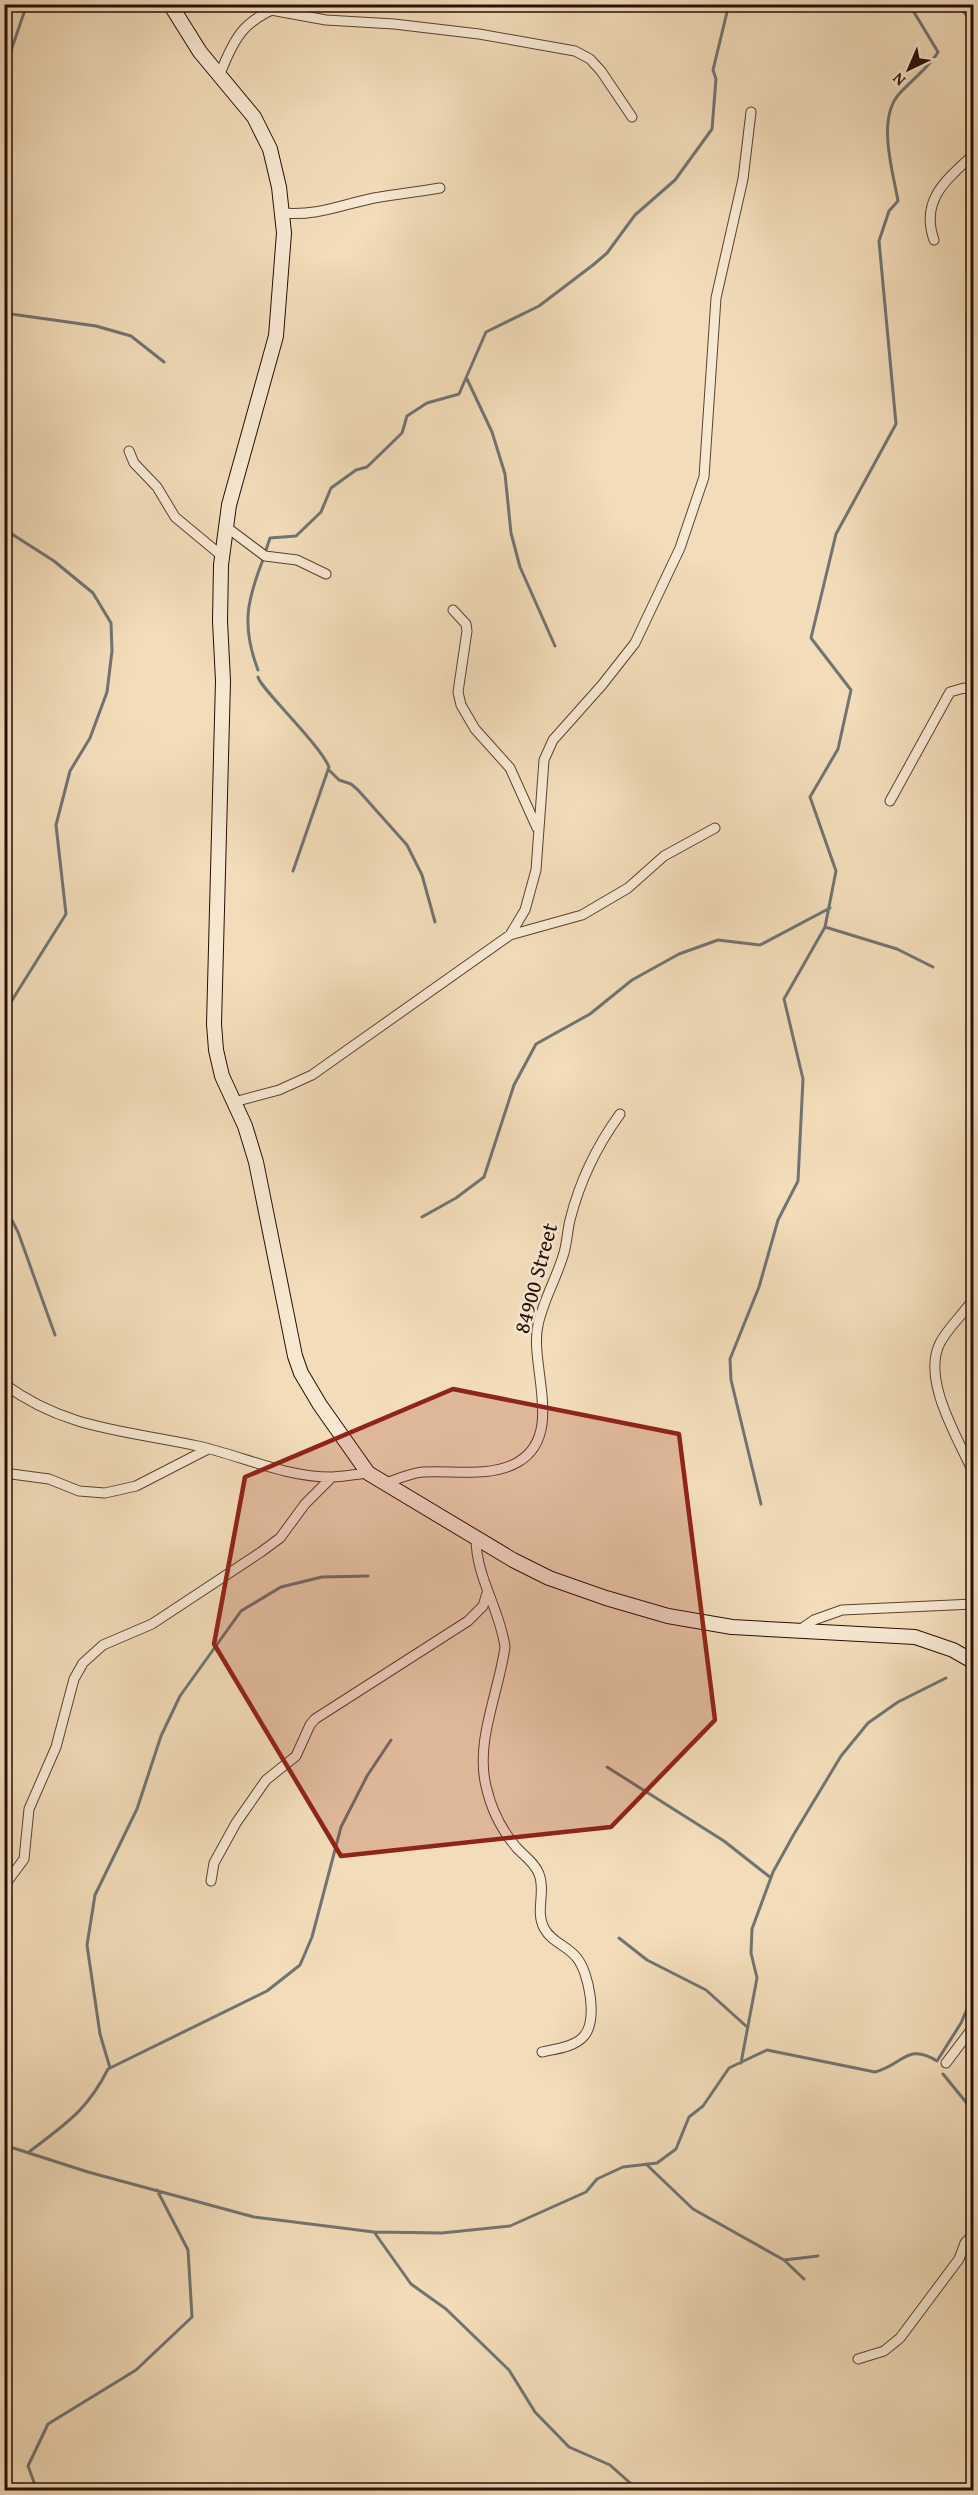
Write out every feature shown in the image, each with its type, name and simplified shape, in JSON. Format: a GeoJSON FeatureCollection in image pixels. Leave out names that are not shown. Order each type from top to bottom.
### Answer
{"type":"FeatureCollection","features":[{"type":"Feature","properties":{"kind":"street"},"geometry":{"type":"LineString","coordinates":[[170,4],[200,51],[254,117],[270,149],[279,187],[284,233],[282,287],[276,336],[225,526],[222,556],[220,621],[224,681],[214,1024],[222,1076],[256,1162],[295,1356],[301,1373],[320,1406],[368,1473],[549,1578],[668,1616],[732,1628],[915,1637],[945,1647],[974,1662]]}},
{"type":"Feature","properties":{"kind":"street"},"geometry":{"type":"LineString","coordinates":[[220,74],[231,46],[242,29],[271,10],[286,4]]}},
{"type":"Feature","properties":{"kind":"street"},"geometry":{"type":"LineString","coordinates":[[962,4],[974,17]]}},
{"type":"Feature","properties":{"kind":"street"},"geometry":{"type":"LineString","coordinates":[[271,10],[326,20],[394,24],[479,34],[575,51],[590,59],[601,71],[632,117]]}},
{"type":"Feature","properties":{"kind":"street"},"geometry":{"type":"LineString","coordinates":[[510,935],[525,909],[536,870],[544,760],[553,740],[602,685],[634,643],[680,548],[704,477],[716,298],[743,179],[751,112]]}},
{"type":"Feature","properties":{"kind":"street"},"geometry":{"type":"LineString","coordinates":[[934,240],[930,228],[930,205],[942,187],[974,153]]}},
{"type":"Feature","properties":{"kind":"street"},"geometry":{"type":"LineString","coordinates":[[282,213],[303,215],[324,212],[373,198],[440,188]]}},
{"type":"Feature","properties":{"kind":"street"},"geometry":{"type":"LineString","coordinates":[[129,451],[134,463],[157,487],[175,517],[222,556]]}},
{"type":"Feature","properties":{"kind":"street"},"geometry":{"type":"LineString","coordinates":[[225,526],[266,556],[297,560],[326,574]]}},
{"type":"Feature","properties":{"kind":"street"},"geometry":{"type":"LineString","coordinates":[[453,610],[466,624],[467,631],[458,692],[461,705],[475,729],[510,768],[538,833]]}},
{"type":"Feature","properties":{"kind":"street"},"geometry":{"type":"LineString","coordinates":[[890,801],[951,692],[964,688],[974,691]]}},
{"type":"Feature","properties":{"kind":"street"},"geometry":{"type":"LineString","coordinates":[[234,1102],[279,1090],[312,1075],[510,935],[582,915],[628,888],[664,856],[715,828]]}},
{"type":"Feature","properties":{"kind":"street","name":"84900 Street"},"geometry":{"type":"LineString","coordinates":[[384,1484],[422,1472],[501,1469],[519,1462],[531,1450],[539,1435],[543,1409],[536,1340],[538,1325],[565,1253],[569,1224],[588,1164],[620,1114]]}},
{"type":"Feature","properties":{"kind":"street"},"geometry":{"type":"LineString","coordinates":[[974,1298],[940,1344],[934,1370],[938,1392],[974,1474]]}},
{"type":"Feature","properties":{"kind":"street"},"geometry":{"type":"LineString","coordinates":[[4,1384],[53,1414],[77,1423],[208,1449],[300,1474],[332,1477],[368,1473]]}},
{"type":"Feature","properties":{"kind":"street"},"geometry":{"type":"LineString","coordinates":[[4,1473],[49,1479],[79,1491],[105,1493],[136,1486],[208,1449]]}},
{"type":"Feature","properties":{"kind":"street"},"geometry":{"type":"LineString","coordinates":[[4,1886],[24,1859],[29,1809],[56,1747],[74,1679],[83,1663],[103,1645],[152,1624],[280,1538],[305,1504],[332,1477]]}},
{"type":"Feature","properties":{"kind":"street"},"geometry":{"type":"LineString","coordinates":[[477,1538],[476,1557],[503,1634],[505,1647],[487,1730],[483,1763],[486,1784],[492,1806],[504,1832],[540,1875],[541,1921],[549,1936],[579,1960],[592,2007],[590,2025],[584,2036],[574,2043],[542,2052]]}},
{"type":"Feature","properties":{"kind":"street"},"geometry":{"type":"LineString","coordinates":[[211,1881],[214,1863],[236,1822],[266,1780],[296,1756],[310,1725],[468,1621],[483,1606],[487,1593]]}},
{"type":"Feature","properties":{"kind":"street"},"geometry":{"type":"LineString","coordinates":[[797,1632],[814,1620],[842,1611],[974,1604]]}},
{"type":"Feature","properties":{"kind":"street"},"geometry":{"type":"LineString","coordinates":[[946,2063],[974,2026]]}},
{"type":"Feature","properties":{"kind":"street"},"geometry":{"type":"LineString","coordinates":[[858,2360],[884,2351],[900,2338],[959,2259],[965,2243],[974,2233]]}},
{"type":"Feature","properties":{"kind":"highlighted area"},"geometry":{"type":"Polygon","coordinates":[[[453,1389],[679,1434],[715,1720],[611,1827],[341,1856],[214,1644],[245,1477],[453,1389]]]}},
{"type":"Feature","properties":{"kind":"waterway"},"geometry":{"type":"LineString","coordinates":[[4,71],[27,4]]}},
{"type":"Feature","properties":{"kind":"waterway"},"geometry":{"type":"LineString","coordinates":[[265,553],[270,538],[296,536],[321,512],[331,488],[356,470],[367,467],[402,433],[407,416],[427,403],[459,394],[486,332],[539,306],[593,265],[607,253],[635,215],[675,180],[712,129],[716,79],[713,70],[729,4]]}},
{"type":"Feature","properties":{"kind":"waterway"},"geometry":{"type":"LineString","coordinates":[[761,1504],[731,1380],[730,1359],[759,1287],[778,1220],[798,1181],[803,1079],[784,999],[825,927],[836,871],[810,797],[838,749],[851,690],[811,638],[836,534],[896,424],[879,241],[889,211],[898,201],[888,145],[889,116],[900,93],[926,68],[938,52],[909,4]]}},
{"type":"Feature","properties":{"kind":"waterway"},"geometry":{"type":"LineString","coordinates":[[4,313],[96,326],[131,336],[164,362]]}},
{"type":"Feature","properties":{"kind":"waterway"},"geometry":{"type":"LineString","coordinates":[[467,379],[492,432],[505,474],[511,533],[520,567],[555,646]]}},
{"type":"Feature","properties":{"kind":"waterway"},"geometry":{"type":"LineString","coordinates":[[4,529],[54,561],[93,593],[111,623],[112,651],[107,692],[90,738],[70,771],[56,825],[66,914],[4,1013]]}},
{"type":"Feature","properties":{"kind":"waterway"},"geometry":{"type":"LineString","coordinates":[[258,670],[249,639],[248,613],[264,557]]}},
{"type":"Feature","properties":{"kind":"waterway"},"geometry":{"type":"LineString","coordinates":[[258,677],[268,692],[314,744],[329,767],[293,871]]}},
{"type":"Feature","properties":{"kind":"waterway"},"geometry":{"type":"LineString","coordinates":[[329,770],[339,780],[351,784],[358,790],[407,845],[422,875],[435,922]]}},
{"type":"Feature","properties":{"kind":"waterway"},"geometry":{"type":"LineString","coordinates":[[422,1217],[456,1198],[484,1177],[514,1085],[536,1044],[590,1014],[632,980],[679,954],[718,940],[760,945],[830,908]]}},
{"type":"Feature","properties":{"kind":"waterway"},"geometry":{"type":"LineString","coordinates":[[825,927],[897,949],[933,967]]}},
{"type":"Feature","properties":{"kind":"waterway"},"geometry":{"type":"LineString","coordinates":[[4,1205],[18,1232],[55,1335]]}},
{"type":"Feature","properties":{"kind":"waterway"},"geometry":{"type":"LineString","coordinates":[[110,2068],[100,2034],[87,1945],[95,1895],[137,1809],[161,1736],[180,1696],[241,1611],[281,1587],[322,1577],[368,1576]]}},
{"type":"Feature","properties":{"kind":"waterway"},"geometry":{"type":"LineString","coordinates":[[741,2063],[757,1978],[751,1953],[752,1929],[773,1872],[841,1756],[868,1723],[898,1702],[946,1678]]}},
{"type":"Feature","properties":{"kind":"waterway"},"geometry":{"type":"LineString","coordinates":[[29,2152],[74,2116],[92,2096],[108,2069],[267,1991],[300,1965],[312,1937],[341,1827],[367,1776],[391,1740]]}},
{"type":"Feature","properties":{"kind":"waterway"},"geometry":{"type":"LineString","coordinates":[[607,1767],[724,1841],[771,1878]]}},
{"type":"Feature","properties":{"kind":"waterway"},"geometry":{"type":"LineString","coordinates":[[619,1938],[647,1960],[706,1990],[746,2026]]}},
{"type":"Feature","properties":{"kind":"waterway"},"geometry":{"type":"LineString","coordinates":[[4,2145],[88,2172],[254,2217],[374,2232],[442,2233],[510,2226],[586,2192],[597,2179],[623,2167],[657,2163],[676,2149],[689,2117],[703,2106],[729,2068],[767,2050],[875,2072],[912,2054],[927,2056],[937,2061],[961,2023],[974,1993]]}},
{"type":"Feature","properties":{"kind":"waterway"},"geometry":{"type":"LineString","coordinates":[[943,2074],[974,2112]]}},
{"type":"Feature","properties":{"kind":"waterway"},"geometry":{"type":"LineString","coordinates":[[647,2165],[693,2209],[784,2260],[804,2279]]}},
{"type":"Feature","properties":{"kind":"waterway"},"geometry":{"type":"LineString","coordinates":[[37,2490],[28,2466],[48,2424],[136,2370],[192,2317],[188,2250],[157,2190]]}},
{"type":"Feature","properties":{"kind":"waterway"},"geometry":{"type":"LineString","coordinates":[[374,2232],[411,2284],[446,2309],[509,2370],[535,2412],[569,2447],[610,2465],[638,2490]]}},
{"type":"Feature","properties":{"kind":"waterway"},"geometry":{"type":"LineString","coordinates":[[784,2260],[818,2256]]}}]}
